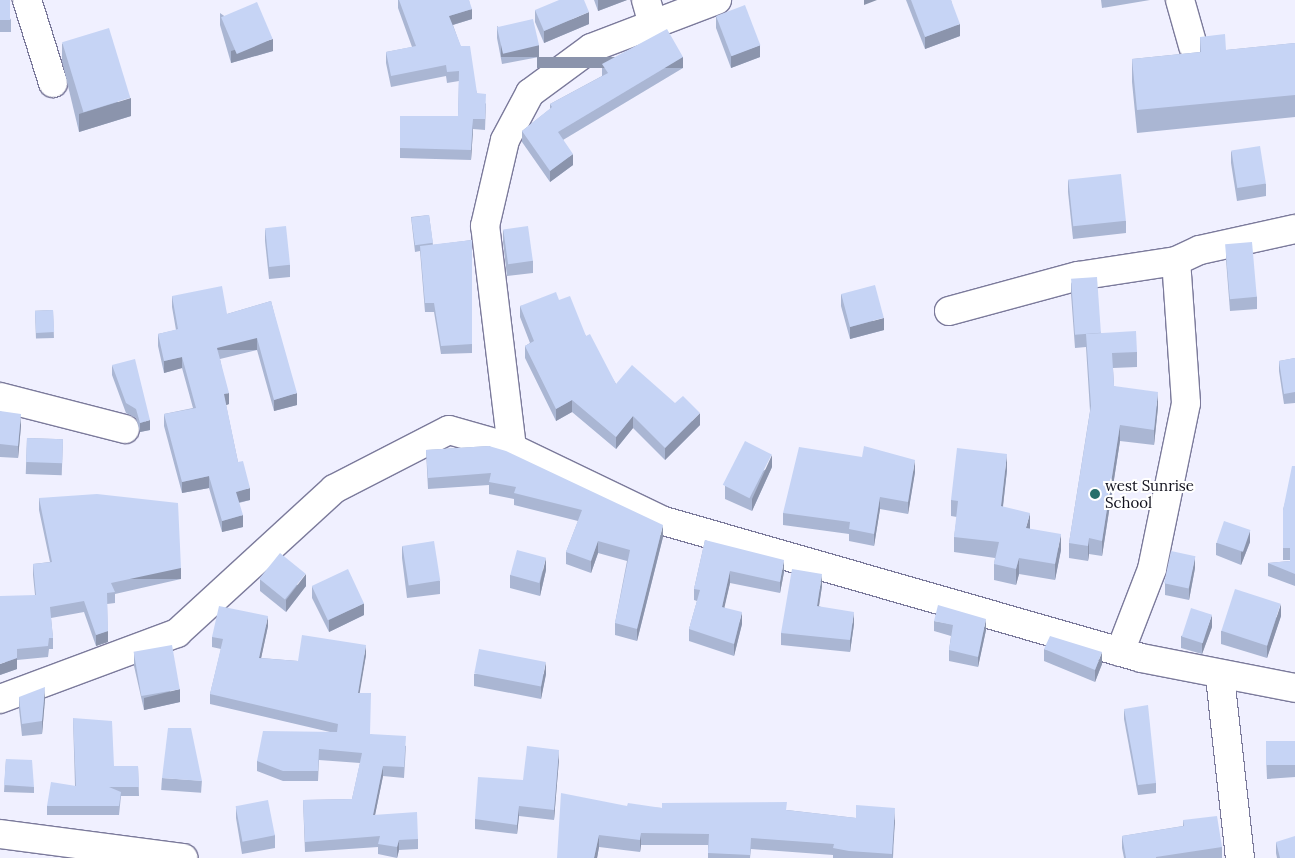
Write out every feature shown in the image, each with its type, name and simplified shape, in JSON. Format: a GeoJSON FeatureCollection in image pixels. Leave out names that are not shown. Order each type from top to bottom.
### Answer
{"type":"FeatureCollection","features":[{"type":"Feature","properties":{"kind":"street"},"geometry":{"type":"LineString","coordinates":[[27,0],[53,83]]}},
{"type":"Feature","properties":{"kind":"street"},"geometry":{"type":"LineString","coordinates":[[512,448],[486,226],[505,140],[530,93],[591,48],[650,12],[717,0]]}},
{"type":"Feature","properties":{"kind":"street"},"geometry":{"type":"LineString","coordinates":[[1180,0],[1193,46]]}},
{"type":"Feature","properties":{"kind":"street"},"geometry":{"type":"LineString","coordinates":[[949,311],[1078,276],[1176,260],[1200,250],[1295,229]]}},
{"type":"Feature","properties":{"kind":"street"},"geometry":{"type":"LineString","coordinates":[[1120,652],[1152,569],[1186,404],[1176,260]]}},
{"type":"Feature","properties":{"kind":"street"},"geometry":{"type":"LineString","coordinates":[[0,397],[125,429]]}},
{"type":"Feature","properties":{"kind":"street"},"geometry":{"type":"LineString","coordinates":[[0,699],[177,633],[334,489],[448,430],[512,448],[664,521],[1120,652],[1220,677],[1295,688]]}},
{"type":"Feature","properties":{"kind":"street"},"geometry":{"type":"LineString","coordinates":[[1220,677],[1240,858]]}},
{"type":"Feature","properties":{"kind":"street"},"geometry":{"type":"LineString","coordinates":[[0,834],[183,858]]}},
{"type":"Feature","properties":{"kind":"building"},"geometry":{"type":"Polygon","coordinates":[[[0,0],[10,0],[10,20],[0,20],[0,0]]]}},
{"type":"Feature","properties":{"kind":"building"},"geometry":{"type":"Polygon","coordinates":[[[399,0],[469,0],[472,9],[449,16],[461,46],[470,46],[477,93],[486,94],[485,119],[473,119],[471,150],[400,148],[400,116],[458,116],[459,71],[447,72],[446,65],[391,76],[386,52],[416,46],[399,0]]]}},
{"type":"Feature","properties":{"kind":"building"},"geometry":{"type":"Polygon","coordinates":[[[559,0],[584,0],[589,12],[544,31],[535,10],[559,0]]]}},
{"type":"Feature","properties":{"kind":"building"},"geometry":{"type":"Polygon","coordinates":[[[911,0],[951,0],[960,24],[925,37],[911,0]]]}},
{"type":"Feature","properties":{"kind":"building"},"geometry":{"type":"Polygon","coordinates":[[[257,2],[273,39],[237,54],[221,17],[257,2]]]}},
{"type":"Feature","properties":{"kind":"building"},"geometry":{"type":"Polygon","coordinates":[[[745,5],[760,45],[731,56],[716,16],[745,5]]]}},
{"type":"Feature","properties":{"kind":"building"},"geometry":{"type":"Polygon","coordinates":[[[533,19],[539,45],[503,54],[497,27],[533,19]]]}},
{"type":"Feature","properties":{"kind":"building"},"geometry":{"type":"Polygon","coordinates":[[[109,28],[130,98],[83,112],[62,42],[109,28]]]}},
{"type":"Feature","properties":{"kind":"building"},"geometry":{"type":"Polygon","coordinates":[[[667,29],[683,57],[558,132],[573,154],[550,171],[522,131],[552,107],[550,104],[608,73],[602,64],[667,29]]]}},
{"type":"Feature","properties":{"kind":"building"},"geometry":{"type":"Polygon","coordinates":[[[1225,34],[1226,50],[1295,43],[1295,95],[1137,110],[1132,59],[1201,52],[1200,37],[1225,34]]]}},
{"type":"Feature","properties":{"kind":"building"},"geometry":{"type":"Polygon","coordinates":[[[1260,146],[1266,184],[1237,188],[1231,151],[1260,146]]]}},
{"type":"Feature","properties":{"kind":"building"},"geometry":{"type":"Polygon","coordinates":[[[1121,174],[1126,221],[1073,226],[1068,180],[1121,174]]]}},
{"type":"Feature","properties":{"kind":"building"},"geometry":{"type":"Polygon","coordinates":[[[429,215],[433,243],[415,245],[411,218],[429,215]]]}},
{"type":"Feature","properties":{"kind":"building"},"geometry":{"type":"Polygon","coordinates":[[[286,226],[290,265],[269,267],[265,228],[286,226]]]}},
{"type":"Feature","properties":{"kind":"building"},"geometry":{"type":"Polygon","coordinates":[[[528,226],[533,261],[508,264],[503,229],[528,226]]]}},
{"type":"Feature","properties":{"kind":"building"},"geometry":{"type":"Polygon","coordinates":[[[472,240],[472,344],[441,346],[434,303],[425,303],[420,246],[472,240]]]}},
{"type":"Feature","properties":{"kind":"building"},"geometry":{"type":"Polygon","coordinates":[[[1252,242],[1257,297],[1230,299],[1225,244],[1252,242]]]}},
{"type":"Feature","properties":{"kind":"building"},"geometry":{"type":"Polygon","coordinates":[[[1097,277],[1101,333],[1075,335],[1071,279],[1097,277]]]}},
{"type":"Feature","properties":{"kind":"building"},"geometry":{"type":"Polygon","coordinates":[[[875,285],[884,318],[850,327],[841,294],[875,285]]]}},
{"type":"Feature","properties":{"kind":"building"},"geometry":{"type":"Polygon","coordinates":[[[222,286],[227,314],[271,301],[297,393],[274,400],[257,338],[217,348],[229,393],[224,394],[238,462],[243,461],[250,488],[236,492],[243,515],[222,521],[209,476],[182,482],[164,414],[196,408],[182,357],[164,361],[158,334],[178,329],[172,296],[222,286]]]}},
{"type":"Feature","properties":{"kind":"building"},"geometry":{"type":"Polygon","coordinates":[[[556,292],[559,300],[570,296],[586,336],[590,334],[616,384],[632,365],[675,403],[683,396],[700,413],[665,448],[633,416],[616,437],[572,400],[556,409],[525,346],[534,341],[520,306],[556,292]]]}},
{"type":"Feature","properties":{"kind":"building"},"geometry":{"type":"Polygon","coordinates":[[[53,310],[54,332],[36,333],[35,311],[53,310]]]}},
{"type":"Feature","properties":{"kind":"building"},"geometry":{"type":"Polygon","coordinates":[[[1136,331],[1137,352],[1112,353],[1114,386],[1158,392],[1154,430],[1120,425],[1102,541],[1089,538],[1088,546],[1069,543],[1091,406],[1086,334],[1136,331]]]}},
{"type":"Feature","properties":{"kind":"building"},"geometry":{"type":"Polygon","coordinates":[[[1295,358],[1295,392],[1284,394],[1279,361],[1295,358]]]}},
{"type":"Feature","properties":{"kind":"building"},"geometry":{"type":"Polygon","coordinates":[[[135,359],[150,420],[140,423],[136,409],[126,403],[112,365],[135,359]]]}},
{"type":"Feature","properties":{"kind":"building"},"geometry":{"type":"Polygon","coordinates":[[[0,411],[21,414],[18,446],[0,444],[0,411]]]}},
{"type":"Feature","properties":{"kind":"building"},"geometry":{"type":"Polygon","coordinates":[[[27,438],[63,439],[62,463],[26,462],[27,438]]]}},
{"type":"Feature","properties":{"kind":"building"},"geometry":{"type":"Polygon","coordinates":[[[745,441],[772,455],[749,498],[723,485],[745,441]]]}},
{"type":"Feature","properties":{"kind":"building"},"geometry":{"type":"Polygon","coordinates":[[[489,446],[506,451],[663,525],[637,629],[615,623],[630,550],[598,541],[591,561],[566,552],[582,510],[514,493],[516,487],[489,482],[491,473],[428,478],[426,450],[489,446]]]}},
{"type":"Feature","properties":{"kind":"building"},"geometry":{"type":"Polygon","coordinates":[[[864,446],[915,460],[908,502],[880,497],[874,534],[849,529],[850,522],[783,513],[799,447],[862,457],[864,446]]]}},
{"type":"Feature","properties":{"kind":"building"},"geometry":{"type":"Polygon","coordinates":[[[957,448],[1007,454],[1001,506],[1030,513],[1026,528],[1061,534],[1055,564],[1019,558],[1016,569],[994,564],[999,542],[954,537],[958,501],[951,500],[957,448]]]}},
{"type":"Feature","properties":{"kind":"building"},"geometry":{"type":"Polygon","coordinates":[[[1292,466],[1295,466],[1295,574],[1268,563],[1290,561],[1290,548],[1283,548],[1283,510],[1292,466]]]}},
{"type":"Feature","properties":{"kind":"building"},"geometry":{"type":"Polygon","coordinates":[[[97,494],[178,503],[181,568],[111,583],[115,592],[107,593],[108,631],[96,635],[84,601],[50,607],[53,638],[49,638],[48,646],[17,649],[17,658],[0,664],[0,596],[36,595],[33,564],[52,562],[39,498],[97,494]]]}},
{"type":"Feature","properties":{"kind":"building"},"geometry":{"type":"Polygon","coordinates":[[[1224,521],[1250,530],[1243,552],[1217,543],[1224,521]]]}},
{"type":"Feature","properties":{"kind":"building"},"geometry":{"type":"Polygon","coordinates":[[[705,540],[784,560],[780,582],[730,571],[722,607],[742,612],[734,644],[689,629],[700,590],[694,589],[705,540]]]}},
{"type":"Feature","properties":{"kind":"building"},"geometry":{"type":"Polygon","coordinates":[[[434,541],[440,581],[409,586],[402,546],[434,541]]]}},
{"type":"Feature","properties":{"kind":"building"},"geometry":{"type":"Polygon","coordinates":[[[517,550],[546,558],[539,583],[510,575],[517,550]]]}},
{"type":"Feature","properties":{"kind":"building"},"geometry":{"type":"Polygon","coordinates":[[[1171,551],[1195,556],[1189,588],[1164,583],[1171,551]]]}},
{"type":"Feature","properties":{"kind":"building"},"geometry":{"type":"Polygon","coordinates":[[[280,553],[306,574],[285,599],[259,579],[280,553]]]}},
{"type":"Feature","properties":{"kind":"building"},"geometry":{"type":"Polygon","coordinates":[[[348,569],[364,603],[328,620],[312,586],[348,569]]]}},
{"type":"Feature","properties":{"kind":"building"},"geometry":{"type":"Polygon","coordinates":[[[792,569],[822,574],[817,606],[854,612],[850,640],[781,633],[792,569]]]}},
{"type":"Feature","properties":{"kind":"building"},"geometry":{"type":"Polygon","coordinates":[[[1235,589],[1281,604],[1267,646],[1221,631],[1235,589]]]}},
{"type":"Feature","properties":{"kind":"building"},"geometry":{"type":"Polygon","coordinates":[[[938,605],[986,619],[978,657],[949,650],[953,625],[934,621],[938,605]]]}},
{"type":"Feature","properties":{"kind":"building"},"geometry":{"type":"Polygon","coordinates":[[[219,606],[268,616],[259,658],[298,661],[302,635],[366,645],[358,693],[371,693],[370,734],[406,736],[404,767],[383,766],[373,815],[417,812],[418,839],[399,840],[397,847],[378,844],[380,836],[305,842],[303,800],[352,799],[362,753],[319,749],[318,771],[283,771],[257,761],[263,731],[337,732],[338,724],[210,694],[223,639],[212,637],[219,606]]]}},
{"type":"Feature","properties":{"kind":"building"},"geometry":{"type":"Polygon","coordinates":[[[1191,608],[1212,615],[1203,643],[1182,637],[1191,608]]]}},
{"type":"Feature","properties":{"kind":"building"},"geometry":{"type":"Polygon","coordinates":[[[1050,636],[1102,652],[1095,670],[1044,649],[1050,636]]]}},
{"type":"Feature","properties":{"kind":"building"},"geometry":{"type":"Polygon","coordinates":[[[172,645],[180,689],[141,696],[134,652],[172,645]]]}},
{"type":"Feature","properties":{"kind":"building"},"geometry":{"type":"Polygon","coordinates":[[[479,649],[546,662],[541,687],[474,674],[479,649]]]}},
{"type":"Feature","properties":{"kind":"building"},"geometry":{"type":"Polygon","coordinates":[[[45,687],[42,721],[22,724],[19,697],[45,687]]]}},
{"type":"Feature","properties":{"kind":"building"},"geometry":{"type":"Polygon","coordinates":[[[1148,705],[1156,783],[1138,785],[1124,709],[1148,705]]]}},
{"type":"Feature","properties":{"kind":"building"},"geometry":{"type":"Polygon","coordinates":[[[73,718],[112,721],[114,766],[138,766],[139,787],[109,787],[121,792],[119,806],[47,806],[51,782],[76,786],[73,718]]]}},
{"type":"Feature","properties":{"kind":"building"},"geometry":{"type":"Polygon","coordinates":[[[168,728],[191,728],[202,781],[162,778],[168,728]]]}},
{"type":"Feature","properties":{"kind":"building"},"geometry":{"type":"Polygon","coordinates":[[[1266,741],[1295,741],[1295,765],[1266,765],[1266,741]]]}},
{"type":"Feature","properties":{"kind":"building"},"geometry":{"type":"Polygon","coordinates":[[[527,746],[559,750],[554,810],[519,806],[517,825],[475,819],[478,777],[523,780],[527,746]]]}},
{"type":"Feature","properties":{"kind":"building"},"geometry":{"type":"Polygon","coordinates":[[[6,759],[32,760],[34,787],[4,785],[6,759]]]}},
{"type":"Feature","properties":{"kind":"building"},"geometry":{"type":"Polygon","coordinates":[[[561,793],[627,806],[628,803],[662,808],[662,803],[787,802],[786,810],[856,818],[856,805],[895,808],[892,854],[849,851],[833,848],[834,844],[751,838],[750,855],[708,853],[709,834],[641,833],[640,840],[599,835],[594,858],[557,858],[561,793]]]}},
{"type":"Feature","properties":{"kind":"building"},"geometry":{"type":"Polygon","coordinates":[[[268,800],[275,835],[242,842],[236,806],[268,800]]]}},
{"type":"Feature","properties":{"kind":"building"},"geometry":{"type":"Polygon","coordinates":[[[1217,816],[1222,847],[1156,858],[1126,858],[1122,836],[1184,826],[1183,820],[1217,816]]]}},
{"type":"Feature","properties":{"kind":"building"},"geometry":{"type":"Polygon","coordinates":[[[1295,836],[1295,858],[1280,858],[1276,842],[1295,836]]]}},
{"type":"Feature","properties":{"kind":"place","name":"west Sunrise School"},"geometry":{"type":"Point","coordinates":[1095,494]}}]}
